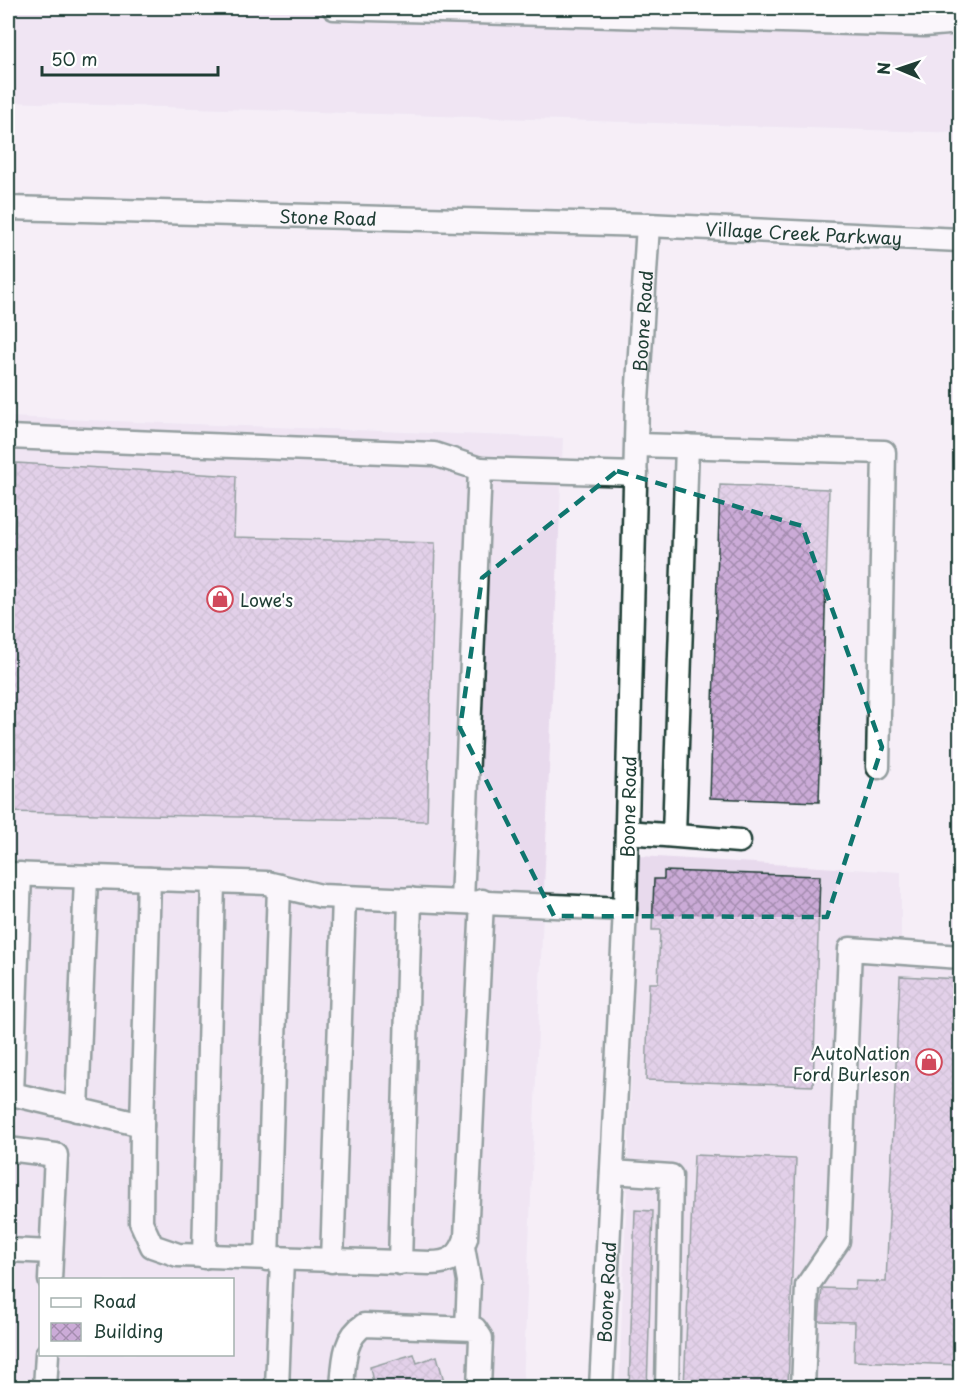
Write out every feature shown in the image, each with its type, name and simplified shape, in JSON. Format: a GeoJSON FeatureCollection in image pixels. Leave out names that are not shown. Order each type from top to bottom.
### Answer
{"type":"FeatureCollection","features":[{"type":"Feature","properties":{"kind":"street"},"geometry":{"type":"LineString","coordinates":[[334,8],[502,10],[924,25],[960,22]]}},
{"type":"Feature","properties":{"kind":"street","name":"Stone Road"},"geometry":{"type":"LineString","coordinates":[[8,208],[648,225]]}},
{"type":"Feature","properties":{"kind":"street","name":"Village Creek Parkway"},"geometry":{"type":"LineString","coordinates":[[648,225],[960,240]]}},
{"type":"Feature","properties":{"kind":"street","name":"Boone Road"},"geometry":{"type":"LineString","coordinates":[[601,1388],[625,909],[637,444],[648,225]]}},
{"type":"Feature","properties":{"kind":"street"},"geometry":{"type":"LineString","coordinates":[[8,437],[434,454],[480,469],[636,474]]}},
{"type":"Feature","properties":{"kind":"street"},"geometry":{"type":"LineString","coordinates":[[637,444],[884,452],[878,767]]}},
{"type":"Feature","properties":{"kind":"street"},"geometry":{"type":"LineString","coordinates":[[674,835],[687,446]]}},
{"type":"Feature","properties":{"kind":"street"},"geometry":{"type":"LineString","coordinates":[[149,879],[141,1222],[152,1246],[159,1250],[204,1257],[440,1263],[457,1256],[466,1238],[480,469]]}},
{"type":"Feature","properties":{"kind":"street"},"geometry":{"type":"LineString","coordinates":[[627,832],[739,841]]}},
{"type":"Feature","properties":{"kind":"street"},"geometry":{"type":"LineString","coordinates":[[142,1125],[10,1093],[14,874],[213,881],[279,886],[321,896],[625,909]]}},
{"type":"Feature","properties":{"kind":"street"},"geometry":{"type":"LineString","coordinates":[[77,1110],[87,878]]}},
{"type":"Feature","properties":{"kind":"street"},"geometry":{"type":"LineString","coordinates":[[204,1257],[213,881]]}},
{"type":"Feature","properties":{"kind":"street"},"geometry":{"type":"LineString","coordinates":[[277,1388],[275,1259],[279,886]]}},
{"type":"Feature","properties":{"kind":"street"},"geometry":{"type":"LineString","coordinates":[[332,1261],[344,897]]}},
{"type":"Feature","properties":{"kind":"street"},"geometry":{"type":"LineString","coordinates":[[400,1263],[410,899]]}},
{"type":"Feature","properties":{"kind":"street"},"geometry":{"type":"LineString","coordinates":[[803,1388],[807,1287],[838,1241],[850,949],[960,957]]}},
{"type":"Feature","properties":{"kind":"street"},"geometry":{"type":"LineString","coordinates":[[8,1149],[56,1155],[50,1278]]}},
{"type":"Feature","properties":{"kind":"street"},"geometry":{"type":"LineString","coordinates":[[612,1172],[671,1176],[667,1388]]}},
{"type":"Feature","properties":{"kind":"street"},"geometry":{"type":"LineString","coordinates":[[463,1247],[469,1281],[467,1328]]}},
{"type":"Feature","properties":{"kind":"street"},"geometry":{"type":"LineString","coordinates":[[8,1250],[51,1251]]}},
{"type":"Feature","properties":{"kind":"street"},"geometry":{"type":"LineString","coordinates":[[342,1388],[347,1347],[354,1331],[364,1325],[475,1329],[481,1338],[479,1388]]}},
{"type":"Feature","properties":{"kind":"street"},"geometry":{"type":"LineString","coordinates":[[45,1388],[46,1356]]}},
{"type":"Feature","properties":{"kind":"highlighted area"},"geometry":{"type":"Polygon","coordinates":[[[617,471],[802,526],[882,747],[827,917],[554,916],[460,728],[482,578],[617,471]]]}},
{"type":"Feature","properties":{"kind":"shaded area"},"geometry":{"type":"Polygon","coordinates":[[[8,8],[960,8],[960,133],[8,102],[8,8]]]}},
{"type":"Feature","properties":{"kind":"shaded area"},"geometry":{"type":"Polygon","coordinates":[[[8,417],[563,438],[523,1387],[8,1388],[8,417]]]}},
{"type":"Feature","properties":{"kind":"shaded area"},"geometry":{"type":"Polygon","coordinates":[[[640,856],[901,872],[901,940],[960,943],[960,1387],[619,1388],[640,856]]]}},
{"type":"Feature","properties":{"kind":"building","name":"Lowe's"},"geometry":{"type":"Polygon","coordinates":[[[16,463],[236,476],[234,537],[435,543],[427,821],[8,812],[10,656],[8,656],[8,532],[14,532],[16,463]]]}},
{"type":"Feature","properties":{"kind":"building"},"geometry":{"type":"Polygon","coordinates":[[[720,485],[829,489],[819,802],[710,798],[720,485]]]}},
{"type":"Feature","properties":{"kind":"building"},"geometry":{"type":"Polygon","coordinates":[[[664,871],[820,876],[813,1086],[646,1080],[649,983],[658,983],[660,930],[652,930],[654,879],[664,879],[664,871]]]}},
{"type":"Feature","properties":{"kind":"building"},"geometry":{"type":"Polygon","coordinates":[[[900,976],[960,979],[960,1365],[854,1361],[855,1322],[819,1321],[822,1288],[855,1289],[856,1281],[886,1282],[900,976]]]}},
{"type":"Feature","properties":{"kind":"building"},"geometry":{"type":"Polygon","coordinates":[[[694,1155],[796,1159],[788,1388],[684,1388],[694,1155]]]}},
{"type":"Feature","properties":{"kind":"building"},"geometry":{"type":"Polygon","coordinates":[[[635,1210],[653,1211],[647,1388],[629,1388],[635,1210]]]}},
{"type":"Feature","properties":{"kind":"building"},"geometry":{"type":"Polygon","coordinates":[[[414,1354],[417,1363],[437,1356],[446,1388],[374,1388],[370,1367],[414,1354]]]}},
{"type":"Feature","properties":{"kind":"place","name":"Lowe's"},"geometry":{"type":"Point","coordinates":[220,599]}},
{"type":"Feature","properties":{"kind":"place","name":"AutoNation Ford Burleson"},"geometry":{"type":"Point","coordinates":[929,1062]}}]}
